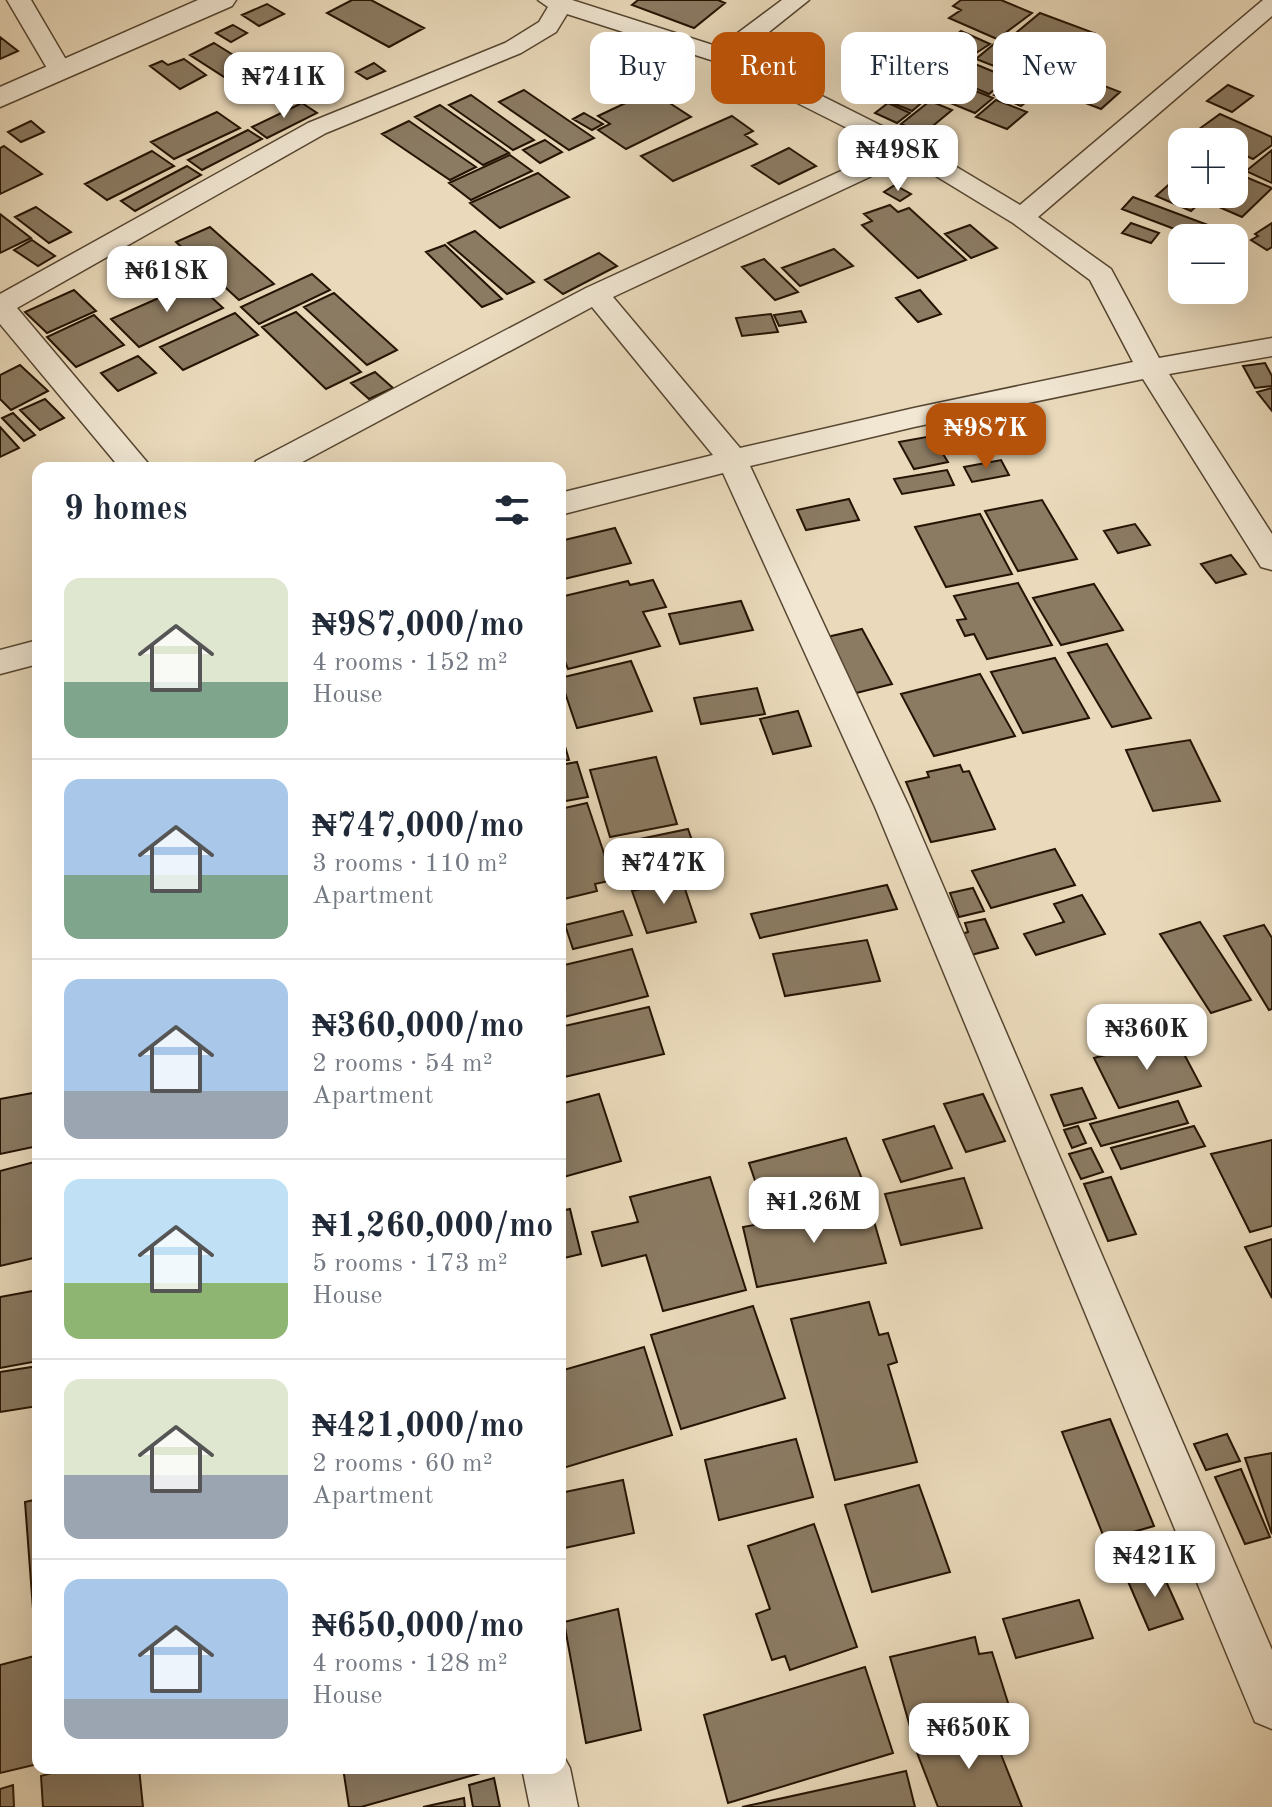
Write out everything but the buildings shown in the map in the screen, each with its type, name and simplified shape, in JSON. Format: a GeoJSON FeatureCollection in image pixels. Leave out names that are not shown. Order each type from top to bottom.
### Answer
{"type":"FeatureCollection","features":[{"type":"Feature","properties":{"kind":"street"},"geometry":{"type":"LineString","coordinates":[[19,0],[60,70]]}},
{"type":"Feature","properties":{"kind":"street"},"geometry":{"type":"LineString","coordinates":[[0,98],[222,0]]}},
{"type":"Feature","properties":{"kind":"street"},"geometry":{"type":"LineString","coordinates":[[755,32],[797,0]]}},
{"type":"Feature","properties":{"kind":"street"},"geometry":{"type":"LineString","coordinates":[[132,462],[0,306],[317,128],[513,48],[548,27],[556,3],[711,52]]}},
{"type":"Feature","properties":{"kind":"street"},"geometry":{"type":"LineString","coordinates":[[1022,217],[1272,4]]}},
{"type":"Feature","properties":{"kind":"street"},"geometry":{"type":"LineString","coordinates":[[819,104],[909,149],[1022,217],[1101,275],[1150,367],[1272,559]]}},
{"type":"Feature","properties":{"kind":"street"},"geometry":{"type":"LineString","coordinates":[[278,462],[596,294],[909,149]]}},
{"type":"Feature","properties":{"kind":"street"},"geometry":{"type":"LineString","coordinates":[[596,294],[732,459],[892,807],[1272,1705]]}},
{"type":"Feature","properties":{"kind":"street"},"geometry":{"type":"LineString","coordinates":[[566,502],[732,459],[1150,367],[1272,347]]}},
{"type":"Feature","properties":{"kind":"street"},"geometry":{"type":"LineString","coordinates":[[0,662],[32,654]]}},
{"type":"Feature","properties":{"kind":"street"},"geometry":{"type":"LineString","coordinates":[[547,1774],[554,1807]]}}]}
